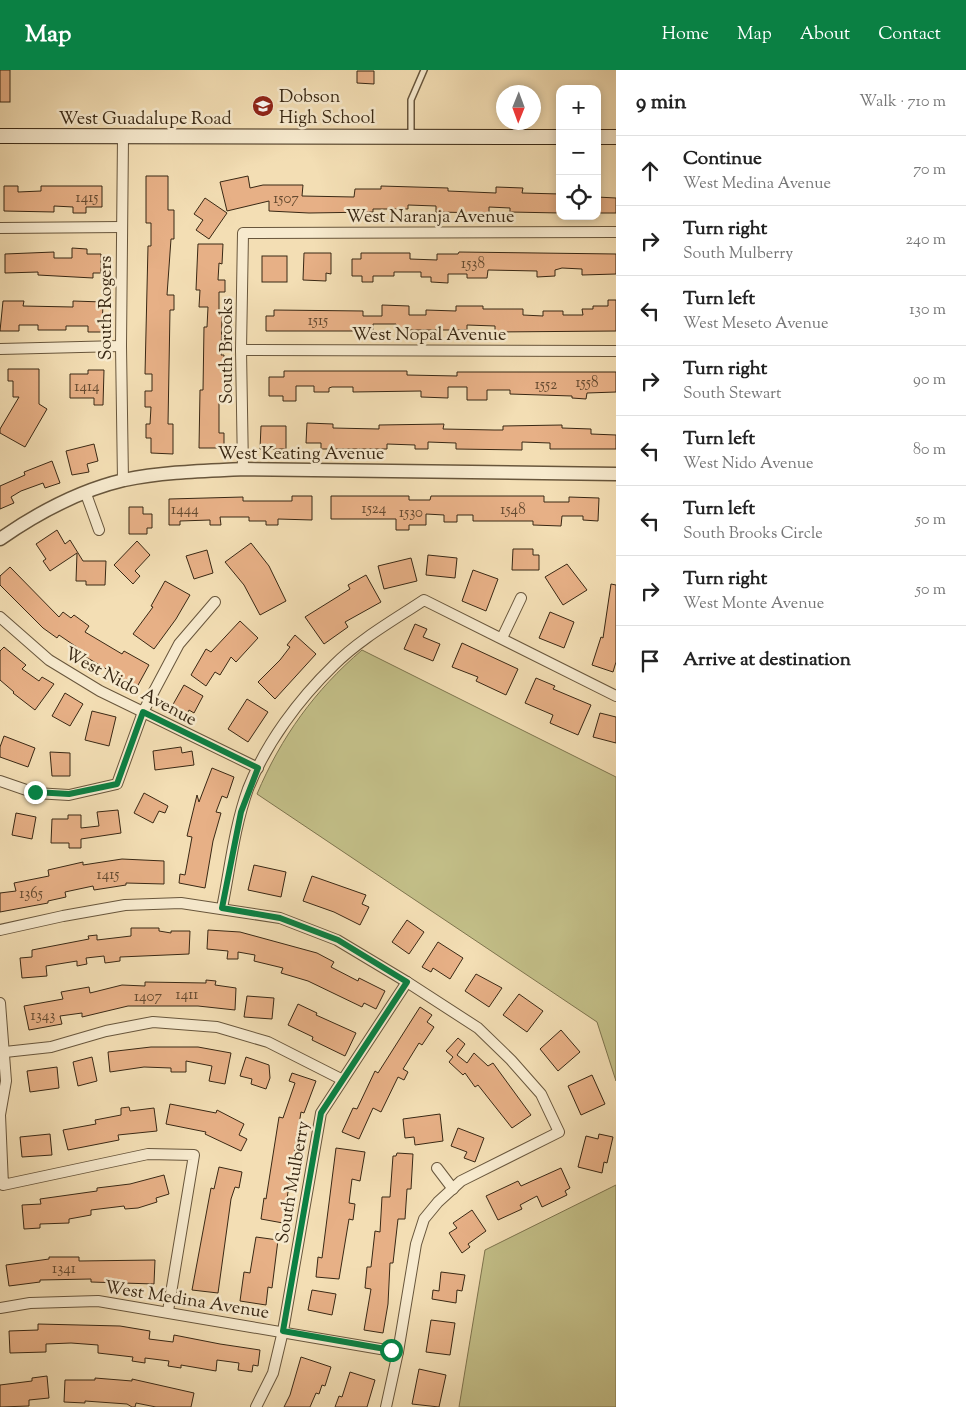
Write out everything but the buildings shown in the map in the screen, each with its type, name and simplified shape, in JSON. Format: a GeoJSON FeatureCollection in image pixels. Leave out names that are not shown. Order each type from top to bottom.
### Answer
{"type":"FeatureCollection","features":[{"type":"Feature","properties":{"kind":"main road","name":"West Guadalupe Road"},"geometry":{"type":"LineString","coordinates":[[0,136],[411,138],[556,136]]}},
{"type":"Feature","properties":{"kind":"main road"},"geometry":{"type":"LineString","coordinates":[[601,137],[616,137]]}},
{"type":"Feature","properties":{"kind":"street","name":"South Rogers"},"geometry":{"type":"LineString","coordinates":[[123,136],[121,346],[123,481]]}},
{"type":"Feature","properties":{"kind":"street"},"geometry":{"type":"LineString","coordinates":[[0,228],[122,227]]}},
{"type":"Feature","properties":{"kind":"street","name":"West Naranja Avenue"},"geometry":{"type":"LineString","coordinates":[[243,233],[616,232]]}},
{"type":"Feature","properties":{"kind":"street","name":"South Brooks"},"geometry":{"type":"LineString","coordinates":[[243,233],[241,350],[243,469]]}},
{"type":"Feature","properties":{"kind":"street"},"geometry":{"type":"LineString","coordinates":[[0,349],[121,346]]}},
{"type":"Feature","properties":{"kind":"street","name":"West Nopal Avenue"},"geometry":{"type":"LineString","coordinates":[[241,350],[616,351]]}},
{"type":"Feature","properties":{"kind":"street","name":"West Keating Avenue"},"geometry":{"type":"LineString","coordinates":[[0,539],[69,500],[123,481],[188,472],[243,469],[616,474]]}},
{"type":"Feature","properties":{"kind":"street"},"geometry":{"type":"LineString","coordinates":[[86,494],[99,530]]}},
{"type":"Feature","properties":{"kind":"street"},"geometry":{"type":"LineString","coordinates":[[502,638],[520,598]]}},
{"type":"Feature","properties":{"kind":"street"},"geometry":{"type":"LineString","coordinates":[[222,908],[241,812],[258,768],[290,715],[335,664],[424,600],[616,696]]}},
{"type":"Feature","properties":{"kind":"street"},"geometry":{"type":"LineString","coordinates":[[0,781],[35,792],[69,794],[117,784],[143,712],[179,644],[215,602]]}},
{"type":"Feature","properties":{"kind":"street","name":"West Nido Avenue"},"geometry":{"type":"LineString","coordinates":[[0,617],[49,660],[100,691],[258,768]]}},
{"type":"Feature","properties":{"kind":"street"},"geometry":{"type":"LineString","coordinates":[[0,930],[125,905],[181,903],[280,918],[338,940],[478,1028],[511,1060],[541,1094],[559,1132],[462,1181],[424,1220],[416,1244],[398,1352],[386,1407]]}},
{"type":"Feature","properties":{"kind":"street","name":"South Mulberry"},"geometry":{"type":"LineString","coordinates":[[256,1407],[274,1373],[321,1113],[341,1079],[407,982]]}},
{"type":"Feature","properties":{"kind":"street"},"geometry":{"type":"LineString","coordinates":[[0,1003],[6,1081],[0,1114],[3,1184],[148,1154],[194,1155],[168,1311]]}},
{"type":"Feature","properties":{"kind":"street"},"geometry":{"type":"LineString","coordinates":[[5,1052],[51,1047],[106,1031],[153,1022],[208,1026],[268,1042],[341,1079]]}},
{"type":"Feature","properties":{"kind":"street"},"geometry":{"type":"LineString","coordinates":[[437,1168],[453,1189]]}},
{"type":"Feature","properties":{"kind":"street","name":"West Medina Avenue"},"geometry":{"type":"LineString","coordinates":[[0,1308],[30,1302],[98,1301],[168,1311],[398,1352]]}},
{"type":"Feature","properties":{"kind":"lane"},"geometry":{"type":"LineString","coordinates":[[411,138],[411,100],[424,70]]}},
{"type":"Feature","properties":{"kind":"shaded area"},"geometry":{"type":"Polygon","coordinates":[[[362,650],[616,777],[616,1081],[597,1022],[257,794],[266,773],[288,734],[314,698],[362,650]]]}},
{"type":"Feature","properties":{"kind":"shaded area"},"geometry":{"type":"Polygon","coordinates":[[[616,1185],[616,1407],[459,1407],[485,1250],[616,1185]]]}},
{"type":"Feature","properties":{"kind":"place","name":"Dobson High School"},"geometry":{"type":"Point","coordinates":[263,106]}},
{"type":"Feature","properties":{"kind":"route"},"geometry":{"type":"LineString","coordinates":[[35,792],[69,794],[117,784],[143,712],[258,768],[248,789],[241,812],[222,908],[280,918],[338,940],[407,982],[341,1079],[321,1113],[283,1331],[391,1350]]}}]}
